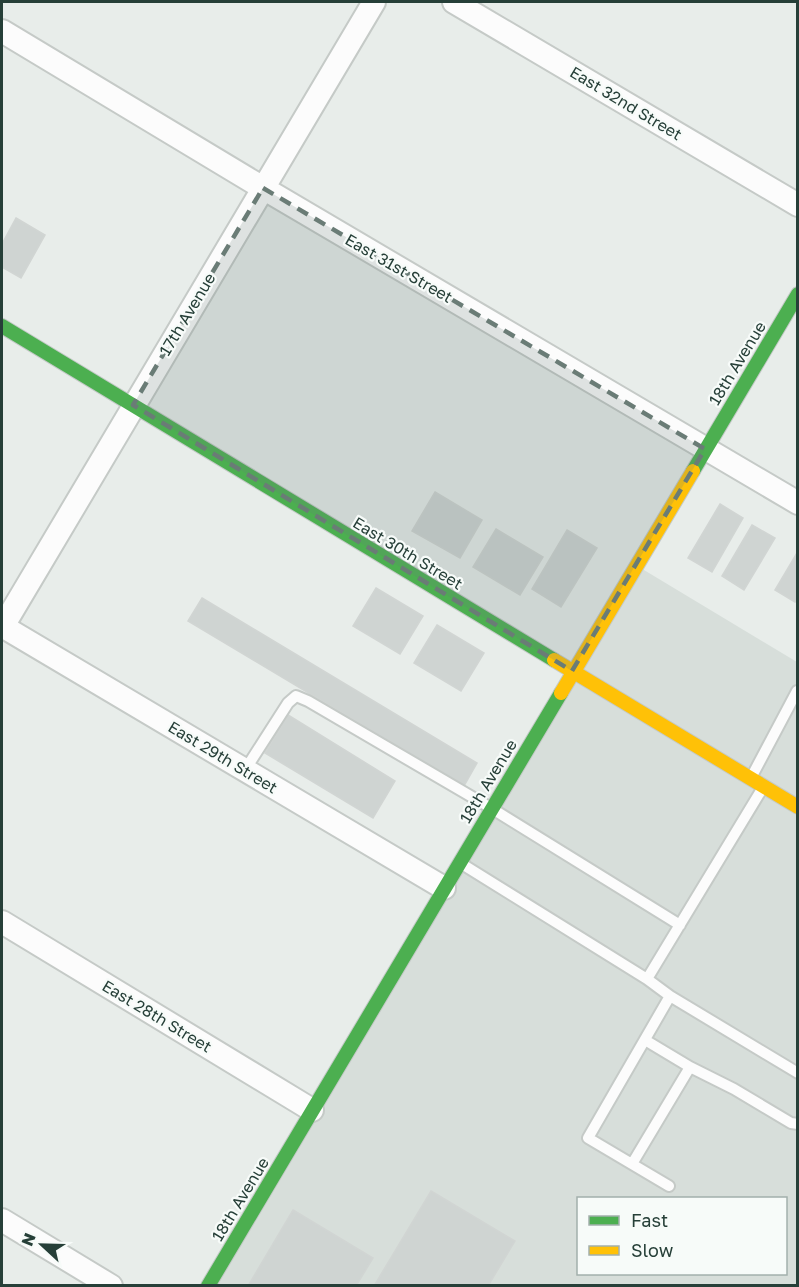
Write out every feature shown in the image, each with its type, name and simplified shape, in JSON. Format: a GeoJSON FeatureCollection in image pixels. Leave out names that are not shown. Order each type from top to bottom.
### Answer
{"type":"FeatureCollection","features":[{"type":"Feature","properties":{"kind":"street","name":"17th Avenue"},"geometry":{"type":"LineString","coordinates":[[2,626],[374,2]]}},
{"type":"Feature","properties":{"kind":"street","name":"East 32nd Street"},"geometry":{"type":"LineString","coordinates":[[454,2],[798,205]]}},
{"type":"Feature","properties":{"kind":"street","name":"East 31st Street"},"geometry":{"type":"LineString","coordinates":[[2,31],[262,188],[798,503]]}},
{"type":"Feature","properties":{"kind":"street","name":"18th Avenue"},"geometry":{"type":"LineString","coordinates":[[208,1286],[798,294]]}},
{"type":"Feature","properties":{"kind":"street","name":"East 30th Street"},"geometry":{"type":"LineString","coordinates":[[2,326],[798,807]]}},
{"type":"Feature","properties":{"kind":"street","name":"East 29th Street"},"geometry":{"type":"LineString","coordinates":[[2,626],[444,888]]}},
{"type":"Feature","properties":{"kind":"street","name":"East 28th Street"},"geometry":{"type":"LineString","coordinates":[[2,921],[312,1110]]}},
{"type":"Feature","properties":{"kind":"street"},"geometry":{"type":"LineString","coordinates":[[2,1220],[111,1286]]}},
{"type":"Feature","properties":{"kind":"lane"},"geometry":{"type":"LineString","coordinates":[[750,779],[797,691]]}},
{"type":"Feature","properties":{"kind":"lane"},"geometry":{"type":"LineString","coordinates":[[245,770],[288,703],[296,696],[491,808],[680,925]]}},
{"type":"Feature","properties":{"kind":"lane"},"geometry":{"type":"LineString","coordinates":[[647,979],[764,786]]}},
{"type":"Feature","properties":{"kind":"lane"},"geometry":{"type":"LineString","coordinates":[[459,862],[647,979],[670,996],[798,1073]]}},
{"type":"Feature","properties":{"kind":"lane"},"geometry":{"type":"LineString","coordinates":[[669,1186],[588,1138],[670,996]]}},
{"type":"Feature","properties":{"kind":"lane"},"geometry":{"type":"LineString","coordinates":[[645,1040],[791,1123],[798,1124]]}},
{"type":"Feature","properties":{"kind":"lane"},"geometry":{"type":"LineString","coordinates":[[632,1164],[690,1067]]}},
{"type":"Feature","properties":{"kind":"highlighted area"},"geometry":{"type":"Polygon","coordinates":[[[263,188],[705,449],[572,671],[133,405],[263,188]]]}},
{"type":"Feature","properties":{"kind":"shaded area"},"geometry":{"type":"Polygon","coordinates":[[[639,567],[797,662],[797,1285],[206,1286],[639,567]]]}},
{"type":"Feature","properties":{"kind":"building"},"geometry":{"type":"Polygon","coordinates":[[[16,218],[45,235],[21,278],[2,267],[2,244],[16,218]]]}},
{"type":"Feature","properties":{"kind":"building"},"geometry":{"type":"Polygon","coordinates":[[[435,492],[482,520],[460,558],[412,531],[435,492]]]}},
{"type":"Feature","properties":{"kind":"building"},"geometry":{"type":"Polygon","coordinates":[[[720,504],[743,518],[712,572],[688,558],[720,504]]]}},
{"type":"Feature","properties":{"kind":"building"},"geometry":{"type":"Polygon","coordinates":[[[752,525],[775,538],[744,590],[722,576],[752,525]]]}},
{"type":"Feature","properties":{"kind":"building"},"geometry":{"type":"Polygon","coordinates":[[[496,529],[543,557],[520,595],[473,567],[496,529]]]}},
{"type":"Feature","properties":{"kind":"building"},"geometry":{"type":"Polygon","coordinates":[[[567,530],[597,548],[561,607],[532,589],[567,530]]]}},
{"type":"Feature","properties":{"kind":"building"},"geometry":{"type":"Polygon","coordinates":[[[797,553],[798,599],[795,602],[775,590],[797,553]]]}},
{"type":"Feature","properties":{"kind":"building"},"geometry":{"type":"Polygon","coordinates":[[[376,588],[423,616],[400,654],[353,626],[376,588]]]}},
{"type":"Feature","properties":{"kind":"building"},"geometry":{"type":"Polygon","coordinates":[[[202,598],[477,763],[464,786],[188,621],[202,598]]]}},
{"type":"Feature","properties":{"kind":"building"},"geometry":{"type":"Polygon","coordinates":[[[437,625],[484,653],[461,691],[414,663],[437,625]]]}},
{"type":"Feature","properties":{"kind":"building"},"geometry":{"type":"Polygon","coordinates":[[[288,715],[395,781],[373,818],[265,753],[288,715]]]}},
{"type":"Feature","properties":{"kind":"building"},"geometry":{"type":"Polygon","coordinates":[[[431,1191],[515,1241],[488,1286],[374,1286],[431,1191]]]}},
{"type":"Feature","properties":{"kind":"building"},"geometry":{"type":"Polygon","coordinates":[[[293,1210],[373,1258],[356,1286],[248,1286],[293,1210]]]}},
{"type":"Feature","properties":{"kind":"traffic: fast"},"geometry":{"type":"LineString","coordinates":[[693,471],[798,294]]}},
{"type":"Feature","properties":{"kind":"traffic: fast"},"geometry":{"type":"LineString","coordinates":[[2,326],[554,660]]}},
{"type":"Feature","properties":{"kind":"traffic: fast"},"geometry":{"type":"LineString","coordinates":[[208,1286],[561,693]]}},
{"type":"Feature","properties":{"kind":"traffic: slow"},"geometry":{"type":"LineString","coordinates":[[561,693],[693,471]]}},
{"type":"Feature","properties":{"kind":"traffic: slow"},"geometry":{"type":"LineString","coordinates":[[554,660],[798,807]]}}]}
